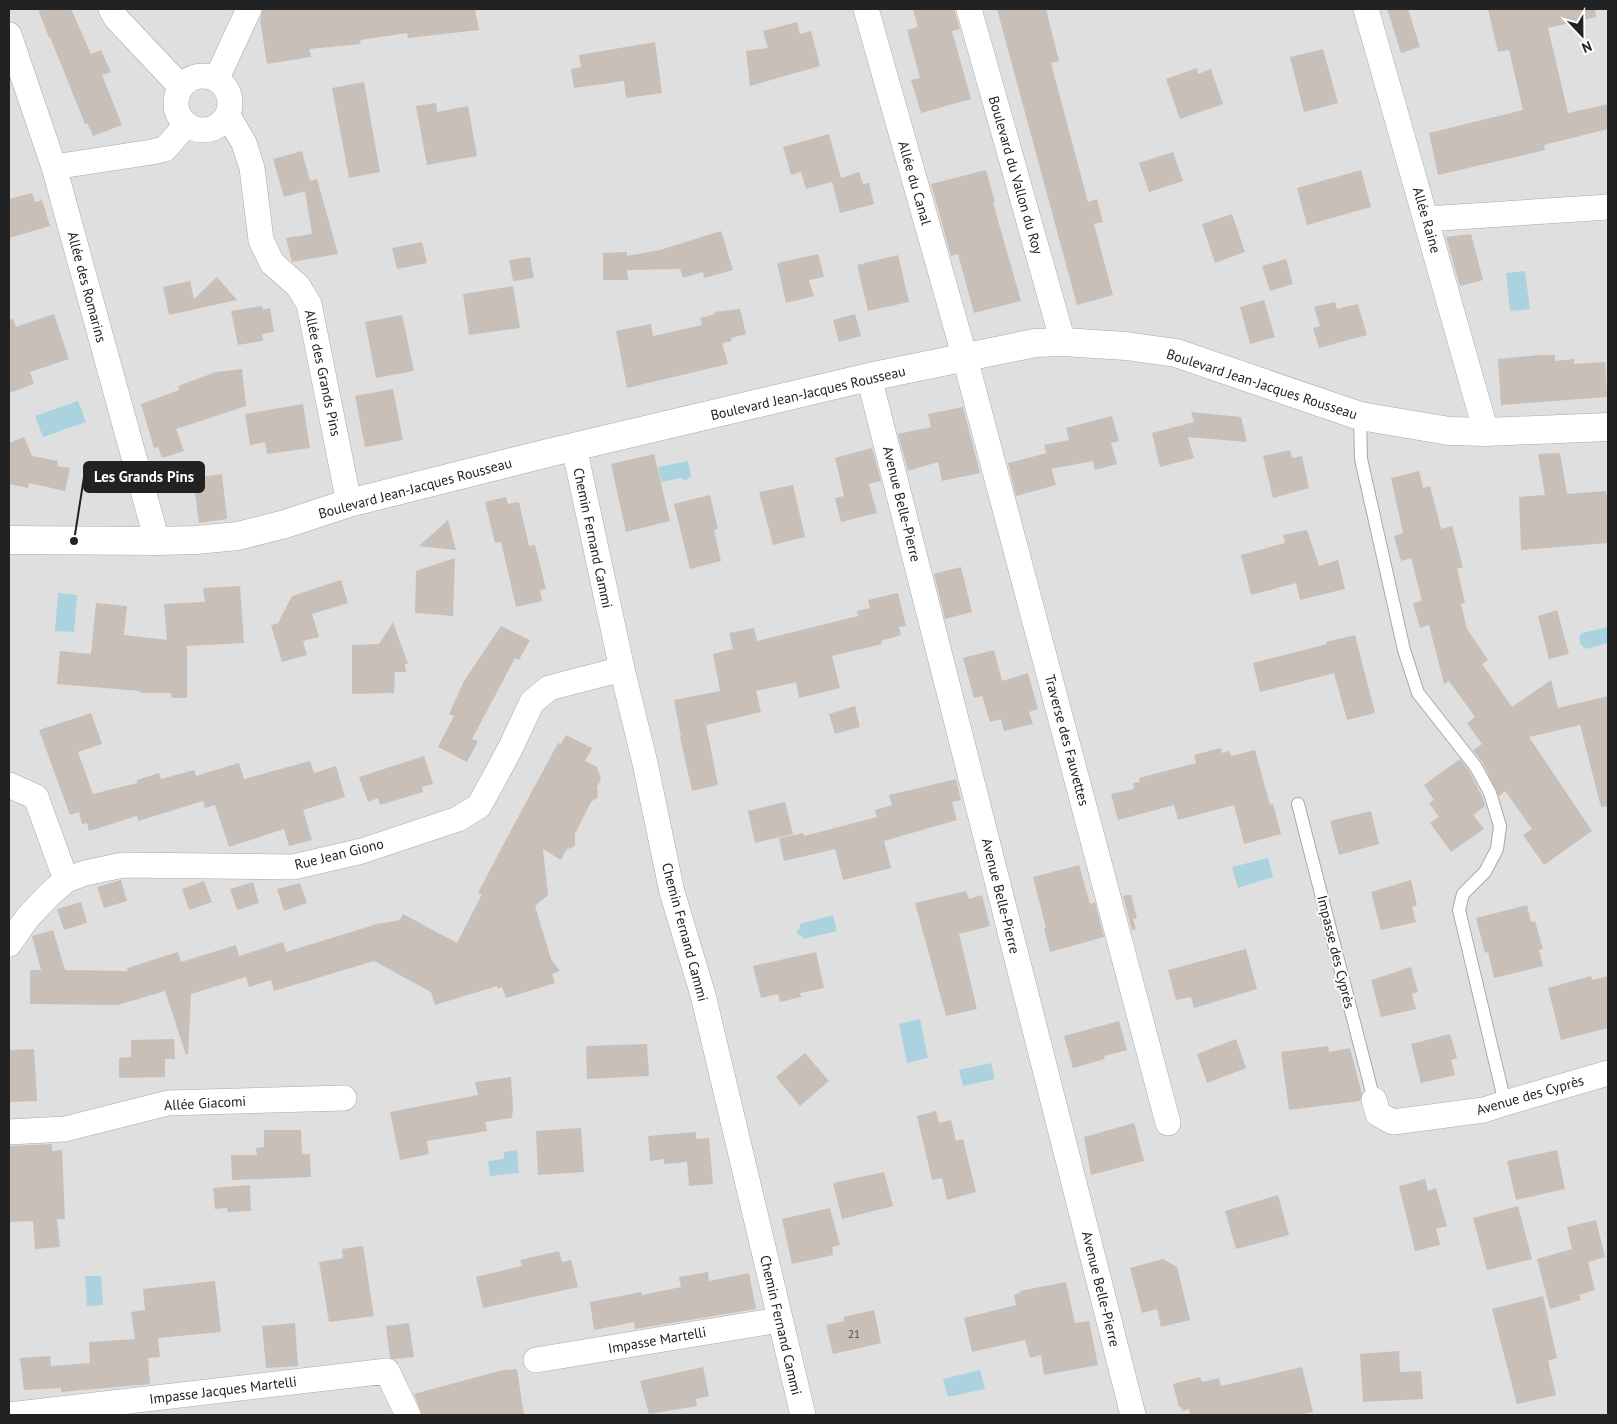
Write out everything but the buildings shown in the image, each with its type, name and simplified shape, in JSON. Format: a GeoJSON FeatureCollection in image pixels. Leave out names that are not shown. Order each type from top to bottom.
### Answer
{"type":"FeatureCollection","features":[{"type":"Feature","properties":{"kind":"street"},"geometry":{"type":"LineString","coordinates":[[111,9],[116,18],[181,87]]}},
{"type":"Feature","properties":{"kind":"street"},"geometry":{"type":"LineString","coordinates":[[217,78],[249,9]]}},
{"type":"Feature","properties":{"kind":"street","name":"Allée du Canal"},"geometry":{"type":"LineString","coordinates":[[866,9],[965,358]]}},
{"type":"Feature","properties":{"kind":"street","name":"Boulevard du Vallon du Roy"},"geometry":{"type":"LineString","coordinates":[[969,9],[1063,342]]}},
{"type":"Feature","properties":{"kind":"street","name":"Allée Raine"},"geometry":{"type":"LineString","coordinates":[[1366,9],[1486,432]]}},
{"type":"Feature","properties":{"kind":"street","name":"Allée des Romarins"},"geometry":{"type":"LineString","coordinates":[[9,35],[54,167],[157,540]]}},
{"type":"Feature","properties":{"kind":"street"},"geometry":{"type":"LineString","coordinates":[[204,75],[217,78],[227,88],[231,102],[228,116],[216,128],[201,131],[186,125],[178,114],[176,100],[181,87],[190,78],[204,75]]}},
{"type":"Feature","properties":{"kind":"street","name":"Allée des Grands Pins"},"geometry":{"type":"LineString","coordinates":[[228,116],[244,142],[252,168],[261,240],[272,263],[298,286],[309,304],[349,503]]}},
{"type":"Feature","properties":{"kind":"street"},"geometry":{"type":"LineString","coordinates":[[54,167],[165,149],[186,125]]}},
{"type":"Feature","properties":{"kind":"street"},"geometry":{"type":"LineString","coordinates":[[1426,219],[1608,207]]}},
{"type":"Feature","properties":{"kind":"street","name":"Boulevard Jean-Jacques Rousseau"},"geometry":{"type":"LineString","coordinates":[[9,540],[196,540],[238,536],[285,524],[349,503],[574,448],[870,377],[1035,343],[1063,342],[1126,346],[1176,353],[1360,416],[1449,431],[1486,432],[1608,427]]}},
{"type":"Feature","properties":{"kind":"street","name":"Traverse des Fauvettes"},"geometry":{"type":"LineString","coordinates":[[965,358],[1168,1123]]}},
{"type":"Feature","properties":{"kind":"street","name":"Avenue Belle-Pierre"},"geometry":{"type":"LineString","coordinates":[[870,377],[1133,1415]]}},
{"type":"Feature","properties":{"kind":"street","name":"Chemin Fernand Cammi"},"geometry":{"type":"LineString","coordinates":[[574,448],[672,892],[703,995],[803,1415]]}},
{"type":"Feature","properties":{"kind":"street","name":"Rue Jean Giono"},"geometry":{"type":"LineString","coordinates":[[9,944],[44,900],[66,880],[85,873],[123,865],[294,867],[362,851],[458,819],[479,806],[510,750],[532,702],[549,688],[622,669]]}},
{"type":"Feature","properties":{"kind":"street"},"geometry":{"type":"LineString","coordinates":[[9,785],[36,797],[66,880]]}},
{"type":"Feature","properties":{"kind":"street","name":"Avenue des Cyprès"},"geometry":{"type":"LineString","coordinates":[[1374,1100],[1378,1114],[1394,1122],[1484,1110],[1608,1073]]}},
{"type":"Feature","properties":{"kind":"street","name":"Allée Giacomi"},"geometry":{"type":"LineString","coordinates":[[9,1132],[65,1129],[168,1102],[344,1098]]}},
{"type":"Feature","properties":{"kind":"street","name":"Impasse Martelli"},"geometry":{"type":"LineString","coordinates":[[536,1360],[779,1320]]}},
{"type":"Feature","properties":{"kind":"street","name":"Impasse Jacques Martelli"},"geometry":{"type":"LineString","coordinates":[[9,1415],[387,1371],[408,1415]]}},
{"type":"Feature","properties":{"kind":"lane"},"geometry":{"type":"LineString","coordinates":[[1360,416],[1361,459],[1404,650],[1418,693],[1476,767],[1490,793],[1500,826],[1497,849],[1485,872],[1463,894],[1459,910],[1505,1103]]}},
{"type":"Feature","properties":{"kind":"lane","name":"Impasse des Cyprès"},"geometry":{"type":"LineString","coordinates":[[1298,804],[1374,1100]]}},
{"type":"Feature","properties":{"kind":"shaded area"},"geometry":{"type":"Polygon","coordinates":[[[9,9],[1608,9],[1608,1415],[9,1415],[9,9]]]}},
{"type":"Feature","properties":{"kind":"water"},"geometry":{"type":"Polygon","coordinates":[[[1525,271],[1530,309],[1510,311],[1506,273],[1525,271]]]}},
{"type":"Feature","properties":{"kind":"water"},"geometry":{"type":"Polygon","coordinates":[[[78,401],[86,422],[43,437],[35,416],[78,401]]]}},
{"type":"Feature","properties":{"kind":"water"},"geometry":{"type":"Polygon","coordinates":[[[688,461],[691,476],[686,481],[681,478],[661,482],[658,467],[688,461]]]}},
{"type":"Feature","properties":{"kind":"water"},"geometry":{"type":"Polygon","coordinates":[[[58,593],[77,595],[74,632],[55,631],[58,593]]]}},
{"type":"Feature","properties":{"kind":"water"},"geometry":{"type":"Polygon","coordinates":[[[1608,627],[1608,643],[1586,649],[1581,645],[1579,638],[1582,633],[1608,627]]]}},
{"type":"Feature","properties":{"kind":"water"},"geometry":{"type":"Polygon","coordinates":[[[1268,858],[1273,877],[1238,888],[1232,867],[1268,858]]]}},
{"type":"Feature","properties":{"kind":"water"},"geometry":{"type":"Polygon","coordinates":[[[833,915],[837,931],[803,939],[802,936],[797,934],[800,924],[833,915]]]}},
{"type":"Feature","properties":{"kind":"water"},"geometry":{"type":"Polygon","coordinates":[[[920,1019],[928,1058],[907,1063],[899,1024],[920,1019]]]}},
{"type":"Feature","properties":{"kind":"water"},"geometry":{"type":"Polygon","coordinates":[[[991,1063],[995,1079],[963,1086],[959,1070],[991,1063]]]}},
{"type":"Feature","properties":{"kind":"water"},"geometry":{"type":"Polygon","coordinates":[[[517,1150],[519,1173],[490,1176],[488,1161],[504,1159],[504,1152],[517,1150]]]}},
{"type":"Feature","properties":{"kind":"water"},"geometry":{"type":"Polygon","coordinates":[[[85,1276],[101,1276],[103,1305],[87,1306],[85,1276]]]}},
{"type":"Feature","properties":{"kind":"water"},"geometry":{"type":"Polygon","coordinates":[[[980,1370],[985,1389],[948,1397],[943,1379],[980,1370]]]}},
{"type":"Feature","properties":{"kind":"place","name":"Les Grands Pins"},"geometry":{"type":"Point","coordinates":[74,541]}}]}
